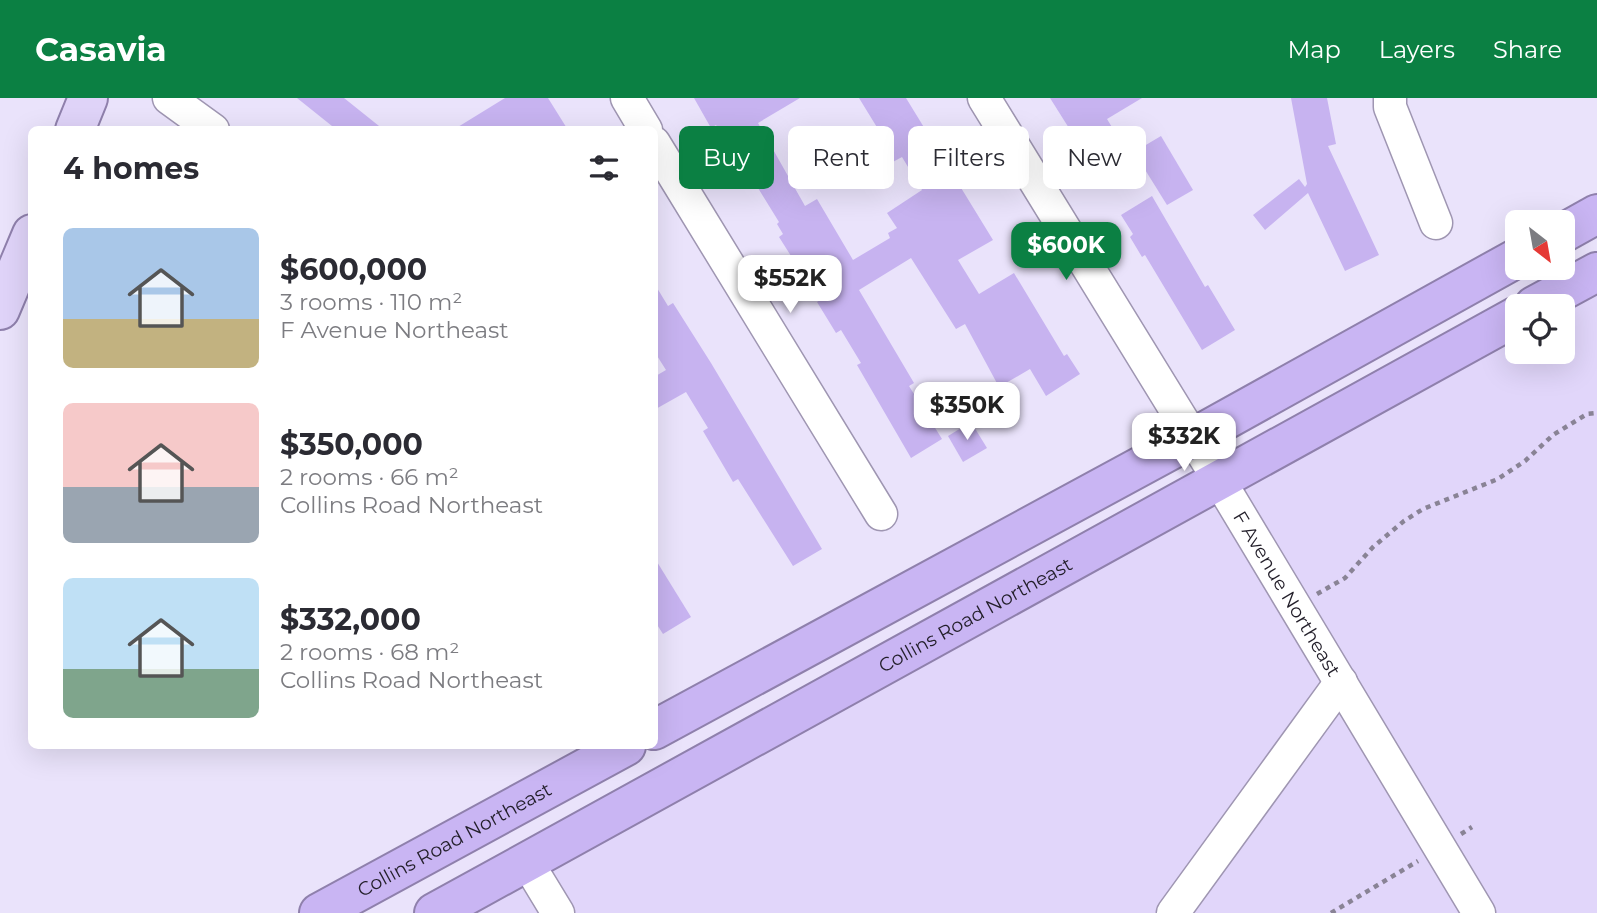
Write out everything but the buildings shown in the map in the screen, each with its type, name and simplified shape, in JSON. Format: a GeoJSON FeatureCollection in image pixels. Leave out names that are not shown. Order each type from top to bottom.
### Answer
{"type":"FeatureCollection","features":[{"type":"Feature","properties":{"kind":"highway"},"geometry":{"type":"LineString","coordinates":[[1575,226],[1597,214]]}},
{"type":"Feature","properties":{"kind":"highway"},"geometry":{"type":"LineString","coordinates":[[658,728],[1193,438],[1505,265]]}},
{"type":"Feature","properties":{"kind":"highway"},"geometry":{"type":"LineString","coordinates":[[1556,294],[1597,272]]}},
{"type":"Feature","properties":{"kind":"highway","name":"Collins Road Northeast"},"geometry":{"type":"LineString","coordinates":[[434,913],[1505,323]]}},
{"type":"Feature","properties":{"kind":"highway","name":"Collins Road Northeast"},"geometry":{"type":"LineString","coordinates":[[319,913],[620,749]]}},
{"type":"Feature","properties":{"kind":"main road"},"geometry":{"type":"LineString","coordinates":[[77,126],[88,98]]}},
{"type":"Feature","properties":{"kind":"main road"},"geometry":{"type":"LineString","coordinates":[[0,310],[28,244]]}},
{"type":"Feature","properties":{"kind":"street"},"geometry":{"type":"LineString","coordinates":[[169,98],[208,126]]}},
{"type":"Feature","properties":{"kind":"street"},"geometry":{"type":"LineString","coordinates":[[627,98],[644,126]]}},
{"type":"Feature","properties":{"kind":"street","name":"F Avenue Northeast"},"geometry":{"type":"LineString","coordinates":[[984,98],[1219,480],[1479,913]]}},
{"type":"Feature","properties":{"kind":"street"},"geometry":{"type":"LineString","coordinates":[[1390,98],[1390,107],[1436,223]]}},
{"type":"Feature","properties":{"kind":"street"},"geometry":{"type":"LineString","coordinates":[[658,150],[881,514]]}},
{"type":"Feature","properties":{"kind":"street"},"geometry":{"type":"LineString","coordinates":[[1173,913],[1340,682]]}},
{"type":"Feature","properties":{"kind":"street"},"geometry":{"type":"LineString","coordinates":[[527,862],[558,913]]}},
{"type":"Feature","properties":{"kind":"path"},"geometry":{"type":"LineString","coordinates":[[1295,606],[1345,578],[1373,547],[1404,521],[1423,509],[1498,479],[1525,461],[1553,435],[1587,415],[1597,413]]}},
{"type":"Feature","properties":{"kind":"path"},"geometry":{"type":"LineString","coordinates":[[1331,913],[1472,827]]}},
{"type":"Feature","properties":{"kind":"shaded area"},"geometry":{"type":"Polygon","coordinates":[[[1597,272],[1597,913],[434,913],[1505,323],[1505,364],[1575,364],[1575,294],[1597,272]]]}}]}
